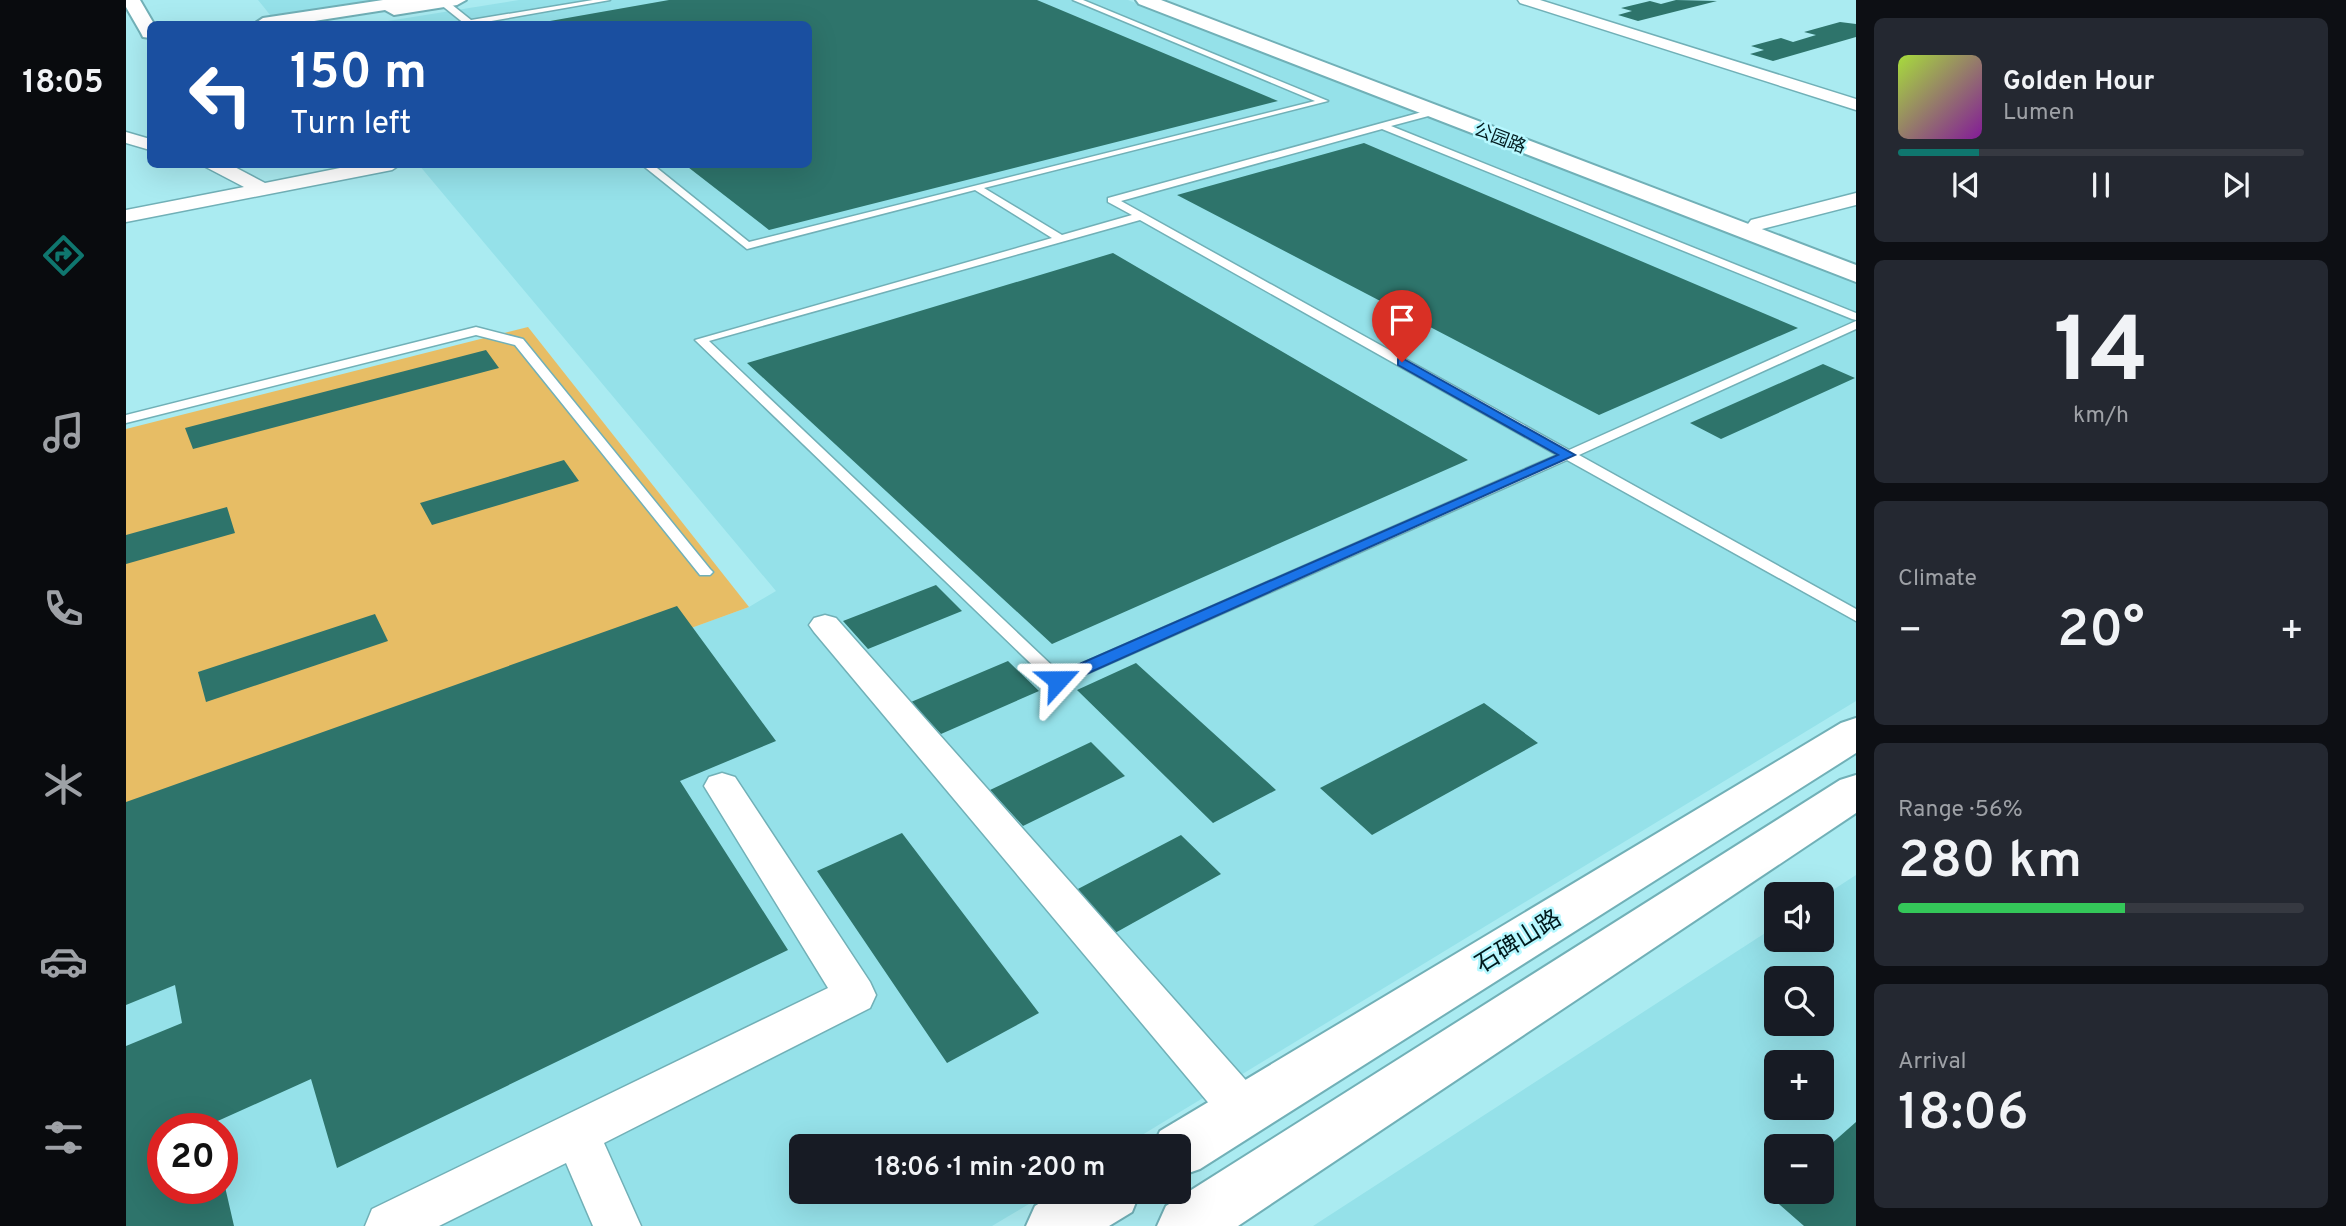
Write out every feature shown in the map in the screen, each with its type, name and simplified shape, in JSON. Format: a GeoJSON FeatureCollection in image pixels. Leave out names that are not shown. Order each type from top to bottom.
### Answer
{"type":"FeatureCollection","features":[{"type":"Feature","properties":{"kind":"street"},"geometry":{"type":"LineString","coordinates":[[131,0],[146,44]]}},
{"type":"Feature","properties":{"kind":"street"},"geometry":{"type":"LineString","coordinates":[[282,21],[417,0]]}},
{"type":"Feature","properties":{"kind":"street","name":"公园路"},"geometry":{"type":"LineString","coordinates":[[1144,0],[1856,274]]}},
{"type":"Feature","properties":{"kind":"street"},"geometry":{"type":"LineString","coordinates":[[1169,0],[1856,262]]}},
{"type":"Feature","properties":{"kind":"street"},"geometry":{"type":"LineString","coordinates":[[1525,0],[1856,105]]}},
{"type":"Feature","properties":{"kind":"street"},"geometry":{"type":"LineString","coordinates":[[1551,0],[1856,96]]}},
{"type":"Feature","properties":{"kind":"street"},"geometry":{"type":"LineString","coordinates":[[324,21],[450,1]]}},
{"type":"Feature","properties":{"kind":"street"},"geometry":{"type":"LineString","coordinates":[[126,137],[147,144]]}},
{"type":"Feature","properties":{"kind":"street"},"geometry":{"type":"LineString","coordinates":[[221,168],[262,189]]}},
{"type":"Feature","properties":{"kind":"street"},"geometry":{"type":"LineString","coordinates":[[126,216],[371,168]]}},
{"type":"Feature","properties":{"kind":"street"},"geometry":{"type":"LineString","coordinates":[[1758,224],[1856,199]]}},
{"type":"Feature","properties":{"kind":"street"},"geometry":{"type":"LineString","coordinates":[[825,625],[1243,1110]]}},
{"type":"Feature","properties":{"kind":"street","name":"石碑山路"},"geometry":{"type":"LineString","coordinates":[[1191,1143],[1856,733]]}},
{"type":"Feature","properties":{"kind":"street"},"geometry":{"type":"LineString","coordinates":[[389,1226],[855,995],[722,786]]}},
{"type":"Feature","properties":{"kind":"street"},"geometry":{"type":"LineString","coordinates":[[1187,1226],[1856,791]]}},
{"type":"Feature","properties":{"kind":"street"},"geometry":{"type":"LineString","coordinates":[[577,1134],[617,1226]]}},
{"type":"Feature","properties":{"kind":"street"},"geometry":{"type":"LineString","coordinates":[[1056,1226],[1092,1204]]}},
{"type":"Feature","properties":{"kind":"lane"},"geometry":{"type":"LineString","coordinates":[[487,21],[606,0]]}},
{"type":"Feature","properties":{"kind":"lane"},"geometry":{"type":"LineString","coordinates":[[650,168],[747,246],[1324,101],[1077,0]]}},
{"type":"Feature","properties":{"kind":"lane"},"geometry":{"type":"LineString","coordinates":[[450,1],[467,21]]}},
{"type":"Feature","properties":{"kind":"lane"},"geometry":{"type":"LineString","coordinates":[[1433,113],[1112,200],[1856,616]]}},
{"type":"Feature","properties":{"kind":"lane"},"geometry":{"type":"LineString","coordinates":[[1383,126],[1856,317]]}},
{"type":"Feature","properties":{"kind":"lane"},"geometry":{"type":"LineString","coordinates":[[976,187],[1061,239]]}},
{"type":"Feature","properties":{"kind":"lane"},"geometry":{"type":"LineString","coordinates":[[1141,216],[701,340],[1058,680],[1856,325]]}},
{"type":"Feature","properties":{"kind":"lane"},"geometry":{"type":"LineString","coordinates":[[126,419],[476,331],[519,342],[705,572]]}},
{"type":"Feature","properties":{"kind":"shaded area"},"geometry":{"type":"Polygon","coordinates":[[[258,0],[408,0],[275,21],[258,0]]]}},
{"type":"Feature","properties":{"kind":"shaded area"},"geometry":{"type":"Polygon","coordinates":[[[519,0],[1128,0],[1856,283],[1856,701],[1144,1134],[789,1134],[789,1204],[1029,1204],[992,1226],[126,1226],[126,834],[749,607],[776,591],[422,168],[812,168],[812,21],[388,21],[519,0]]]}},
{"type":"Feature","properties":{"kind":"shaded area"},"geometry":{"type":"Polygon","coordinates":[[[528,327],[749,607],[126,834],[126,429],[528,327]]]}},
{"type":"Feature","properties":{"kind":"shaded area"},"geometry":{"type":"Polygon","coordinates":[[[1856,875],[1856,1226],[1313,1226],[1764,934],[1764,952],[1834,952],[1834,889],[1856,875]]]}},
{"type":"Feature","properties":{"kind":"building"},"geometry":{"type":"Polygon","coordinates":[[[669,0],[1037,0],[1278,101],[769,230],[689,168],[812,168],[812,21],[550,21],[669,0]]]}},
{"type":"Feature","properties":{"kind":"building"},"geometry":{"type":"Polygon","coordinates":[[[1676,0],[1717,1],[1638,21],[1618,15],[1632,11],[1621,8],[1650,1],[1661,4],[1676,0]]]}},
{"type":"Feature","properties":{"kind":"building"},"geometry":{"type":"Polygon","coordinates":[[[1840,22],[1856,24],[1856,37],[1773,61],[1750,54],[1764,50],[1751,46],[1781,38],[1793,42],[1816,35],[1804,32],[1840,22]]]}},
{"type":"Feature","properties":{"kind":"building"},"geometry":{"type":"Polygon","coordinates":[[[1364,143],[1798,328],[1599,415],[1177,195],[1364,143]]]}},
{"type":"Feature","properties":{"kind":"building"},"geometry":{"type":"Polygon","coordinates":[[[1113,253],[1468,460],[1052,644],[747,363],[1113,253]]]}},
{"type":"Feature","properties":{"kind":"building"},"geometry":{"type":"Polygon","coordinates":[[[486,350],[499,368],[193,449],[185,428],[486,350]]]}},
{"type":"Feature","properties":{"kind":"building"},"geometry":{"type":"Polygon","coordinates":[[[1823,364],[1855,378],[1721,439],[1690,423],[1823,364]]]}},
{"type":"Feature","properties":{"kind":"building"},"geometry":{"type":"Polygon","coordinates":[[[564,460],[579,481],[432,525],[420,503],[564,460]]]}},
{"type":"Feature","properties":{"kind":"building"},"geometry":{"type":"Polygon","coordinates":[[[227,507],[235,533],[126,564],[126,535],[227,507]]]}},
{"type":"Feature","properties":{"kind":"building"},"geometry":{"type":"Polygon","coordinates":[[[936,585],[962,611],[868,649],[843,621],[936,585]]]}},
{"type":"Feature","properties":{"kind":"building"},"geometry":{"type":"Polygon","coordinates":[[[677,606],[776,741],[680,781],[788,950],[337,1168],[311,1079],[235,1113],[147,1113],[147,1204],[229,1204],[234,1226],[126,1226],[126,1046],[182,1023],[175,985],[126,1005],[126,802],[677,606]]]}},
{"type":"Feature","properties":{"kind":"building"},"geometry":{"type":"Polygon","coordinates":[[[375,614],[388,641],[206,702],[198,672],[375,614]]]}},
{"type":"Feature","properties":{"kind":"building"},"geometry":{"type":"Polygon","coordinates":[[[1008,661],[1039,691],[941,734],[911,702],[1008,661]]]}},
{"type":"Feature","properties":{"kind":"building"},"geometry":{"type":"Polygon","coordinates":[[[1136,663],[1276,790],[1213,823],[1077,690],[1136,663]]]}},
{"type":"Feature","properties":{"kind":"building"},"geometry":{"type":"Polygon","coordinates":[[[1484,703],[1538,743],[1372,835],[1320,788],[1484,703]]]}},
{"type":"Feature","properties":{"kind":"building"},"geometry":{"type":"Polygon","coordinates":[[[1091,742],[1125,776],[1023,826],[990,790],[1091,742]]]}},
{"type":"Feature","properties":{"kind":"building"},"geometry":{"type":"Polygon","coordinates":[[[902,833],[1039,1013],[947,1063],[817,871],[902,833]]]}},
{"type":"Feature","properties":{"kind":"building"},"geometry":{"type":"Polygon","coordinates":[[[1181,835],[1221,874],[1115,933],[1076,890],[1181,835]]]}},
{"type":"Feature","properties":{"kind":"building"},"geometry":{"type":"Polygon","coordinates":[[[1856,1122],[1856,1226],[1804,1226],[1779,1204],[1834,1204],[1834,1141],[1856,1122]]]}},
{"type":"Feature","properties":{"kind":"route"},"geometry":{"type":"LineString","coordinates":[[1058,680],[1568,455],[1402,362]]}}]}
